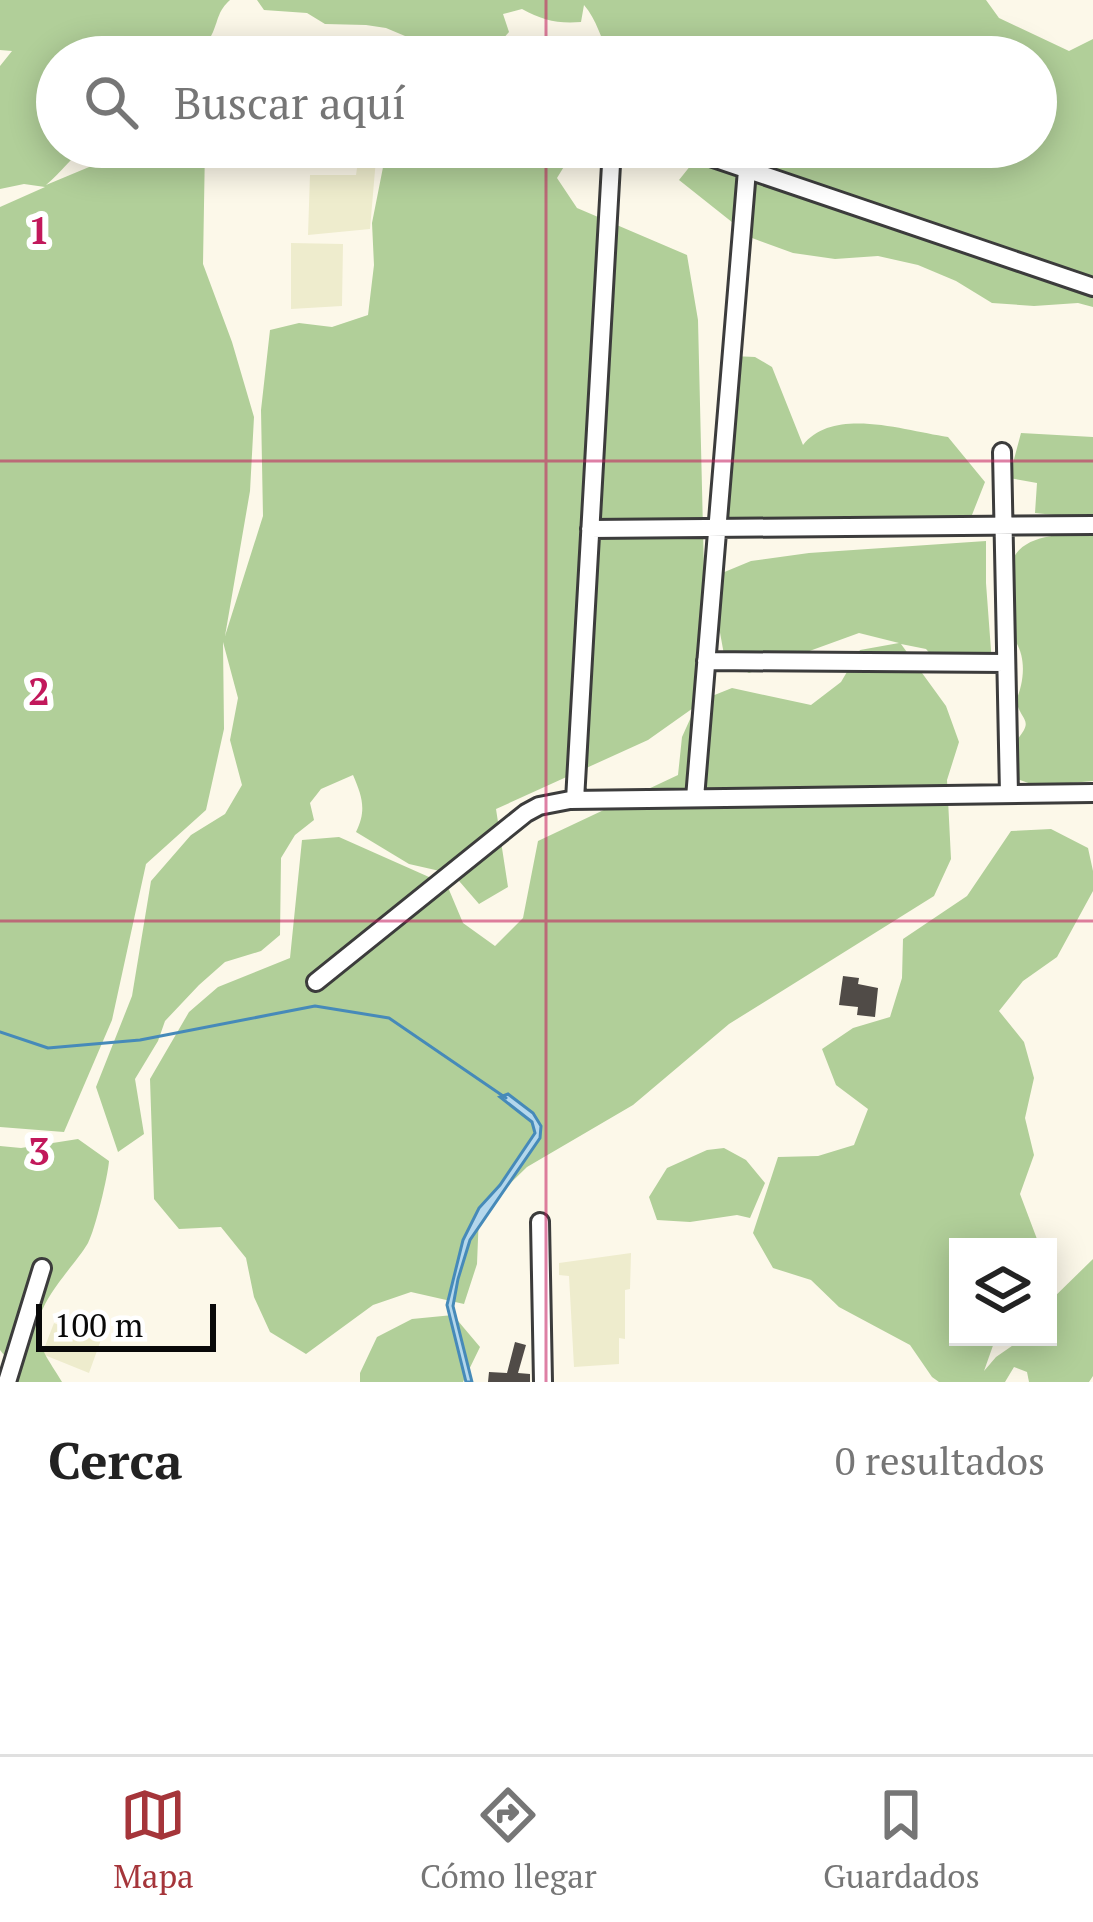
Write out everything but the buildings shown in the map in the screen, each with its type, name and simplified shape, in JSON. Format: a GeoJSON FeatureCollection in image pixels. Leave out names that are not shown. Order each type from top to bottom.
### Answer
{"type":"FeatureCollection","features":[{"type":"Feature","properties":{"kind":"street"},"geometry":{"type":"LineString","coordinates":[[575,800],[611,168]]}},
{"type":"Feature","properties":{"kind":"street"},"geometry":{"type":"LineString","coordinates":[[740,168],[1093,287]]}},
{"type":"Feature","properties":{"kind":"street"},"geometry":{"type":"LineString","coordinates":[[695,798],[746,170]]}},
{"type":"Feature","properties":{"kind":"street"},"geometry":{"type":"LineString","coordinates":[[1002,452],[1009,794]]}},
{"type":"Feature","properties":{"kind":"street"},"geometry":{"type":"LineString","coordinates":[[590,529],[1093,525]]}},
{"type":"Feature","properties":{"kind":"street"},"geometry":{"type":"LineString","coordinates":[[706,661],[1006,663]]}},
{"type":"Feature","properties":{"kind":"street"},"geometry":{"type":"LineString","coordinates":[[316,982],[538,806],[575,800],[1093,793]]}},
{"type":"Feature","properties":{"kind":"street"},"geometry":{"type":"LineString","coordinates":[[540,1222],[542,1382]]}},
{"type":"Feature","properties":{"kind":"street"},"geometry":{"type":"LineString","coordinates":[[7,1382],[42,1268]]}},
{"type":"Feature","properties":{"kind":"shaded area"},"geometry":{"type":"Polygon","coordinates":[[[357,168],[375,168],[370,229],[308,235],[310,175],[356,175],[357,168]]]}},
{"type":"Feature","properties":{"kind":"shaded area"},"geometry":{"type":"Polygon","coordinates":[[[291,243],[343,244],[342,306],[291,309],[291,243]]]}},
{"type":"Feature","properties":{"kind":"shaded area"},"geometry":{"type":"Polygon","coordinates":[[[631,1253],[619,1364],[574,1367],[569,1276],[559,1275],[559,1263],[631,1253]]]}},
{"type":"Feature","properties":{"kind":"shaded area"},"geometry":{"type":"Polygon","coordinates":[[[54,1323],[73,1331],[76,1325],[102,1337],[89,1373],[42,1354],[54,1323]]]}},
{"type":"Feature","properties":{"kind":"green space"},"geometry":{"type":"Polygon","coordinates":[[[0,0],[230,0],[211,36],[36,36],[36,168],[63,168],[46,185],[87,168],[205,168],[203,264],[254,417],[250,491],[225,636],[263,516],[261,410],[270,330],[299,323],[332,327],[368,315],[374,265],[372,223],[383,168],[563,168],[557,178],[577,208],[687,255],[698,320],[707,698],[732,688],[811,705],[841,682],[860,650],[899,643],[859,633],[749,673],[725,660],[710,578],[751,561],[809,553],[986,541],[992,664],[940,665],[926,649],[901,644],[946,706],[959,742],[947,780],[951,859],[934,896],[729,1024],[633,1105],[527,1167],[479,1214],[477,1264],[464,1304],[411,1292],[373,1305],[306,1354],[270,1332],[254,1297],[246,1258],[221,1227],[179,1229],[154,1199],[150,1079],[189,1012],[218,987],[290,958],[302,840],[339,837],[447,885],[463,923],[495,946],[523,918],[538,841],[678,775],[682,737],[696,706],[648,740],[496,809],[508,887],[479,904],[453,874],[409,864],[356,832],[362,803],[353,775],[321,789],[310,803],[314,820],[295,835],[281,858],[280,935],[261,951],[225,962],[165,1021],[135,1079],[144,1134],[118,1152],[96,1087],[132,996],[151,881],[191,835],[225,814],[242,785],[230,740],[238,698],[223,642],[224,729],[206,810],[146,864],[112,1020],[64,1132],[0,1127],[0,207],[45,187],[24,184],[0,189],[0,66],[12,51],[0,50],[0,0]]]}},
{"type":"Feature","properties":{"kind":"green space"},"geometry":{"type":"Polygon","coordinates":[[[257,0],[986,0],[999,18],[1037,36],[601,36],[584,5],[581,22],[550,20],[522,9],[503,14],[509,32],[505,36],[405,36],[366,25],[325,24],[307,13],[264,10],[257,0]]]}},
{"type":"Feature","properties":{"kind":"green space"},"geometry":{"type":"Polygon","coordinates":[[[1093,39],[1093,307],[992,303],[918,265],[878,256],[835,259],[793,253],[752,238],[679,180],[689,168],[1057,168],[1057,45],[1069,51],[1093,39]]]}},
{"type":"Feature","properties":{"kind":"green space"},"geometry":{"type":"Polygon","coordinates":[[[733,356],[755,357],[772,367],[803,445],[816,433],[851,424],[948,437],[985,482],[968,525],[725,525],[733,356]]]}},
{"type":"Feature","properties":{"kind":"green space"},"geometry":{"type":"Polygon","coordinates":[[[1021,433],[1093,437],[1093,519],[1035,513],[1037,483],[1009,478],[1021,433]]]}},
{"type":"Feature","properties":{"kind":"green space"},"geometry":{"type":"Polygon","coordinates":[[[1093,531],[1093,781],[1037,786],[1017,779],[1015,742],[1026,725],[1016,701],[1023,667],[1011,635],[1012,562],[1027,544],[1039,539],[1093,531]]]}},
{"type":"Feature","properties":{"kind":"green space"},"geometry":{"type":"Polygon","coordinates":[[[1051,829],[1088,848],[1093,891],[1057,957],[1023,981],[999,1011],[1024,1042],[1034,1078],[1025,1118],[1034,1155],[1020,1194],[1037,1238],[949,1238],[949,1346],[993,1346],[984,1371],[1012,1346],[1057,1346],[1057,1294],[1093,1259],[1093,1376],[1089,1382],[1029,1382],[1027,1372],[1014,1367],[1005,1382],[939,1382],[910,1345],[839,1307],[811,1280],[773,1268],[753,1233],[778,1157],[818,1156],[854,1145],[868,1109],[836,1085],[822,1049],[853,1028],[890,1017],[902,978],[903,939],[967,896],[1011,831],[1051,829]]]}},
{"type":"Feature","properties":{"kind":"green space"},"geometry":{"type":"Polygon","coordinates":[[[78,1139],[109,1161],[88,1243],[49,1297],[39,1320],[41,1345],[62,1382],[6,1382],[0,1350],[0,1146],[21,1148],[78,1139]]]}},
{"type":"Feature","properties":{"kind":"green space"},"geometry":{"type":"Polygon","coordinates":[[[724,1148],[746,1160],[765,1183],[750,1218],[657,1220],[649,1197],[667,1168],[707,1150],[724,1148]]]}},
{"type":"Feature","properties":{"kind":"green space"},"geometry":{"type":"Polygon","coordinates":[[[453,1315],[480,1347],[463,1382],[360,1382],[377,1337],[412,1319],[453,1315]]]}},
{"type":"Feature","properties":{"kind":"water"},"geometry":{"type":"Polygon","coordinates":[[[508,1094],[533,1113],[541,1126],[540,1138],[470,1240],[458,1279],[453,1306],[472,1382],[466,1382],[447,1305],[463,1240],[479,1208],[535,1133],[532,1122],[500,1097],[508,1094]]]}},
{"type":"Feature","properties":{"kind":"waterway"},"geometry":{"type":"LineString","coordinates":[[0,1032],[48,1048],[140,1040],[315,1006],[389,1018],[506,1098]]}}]}
